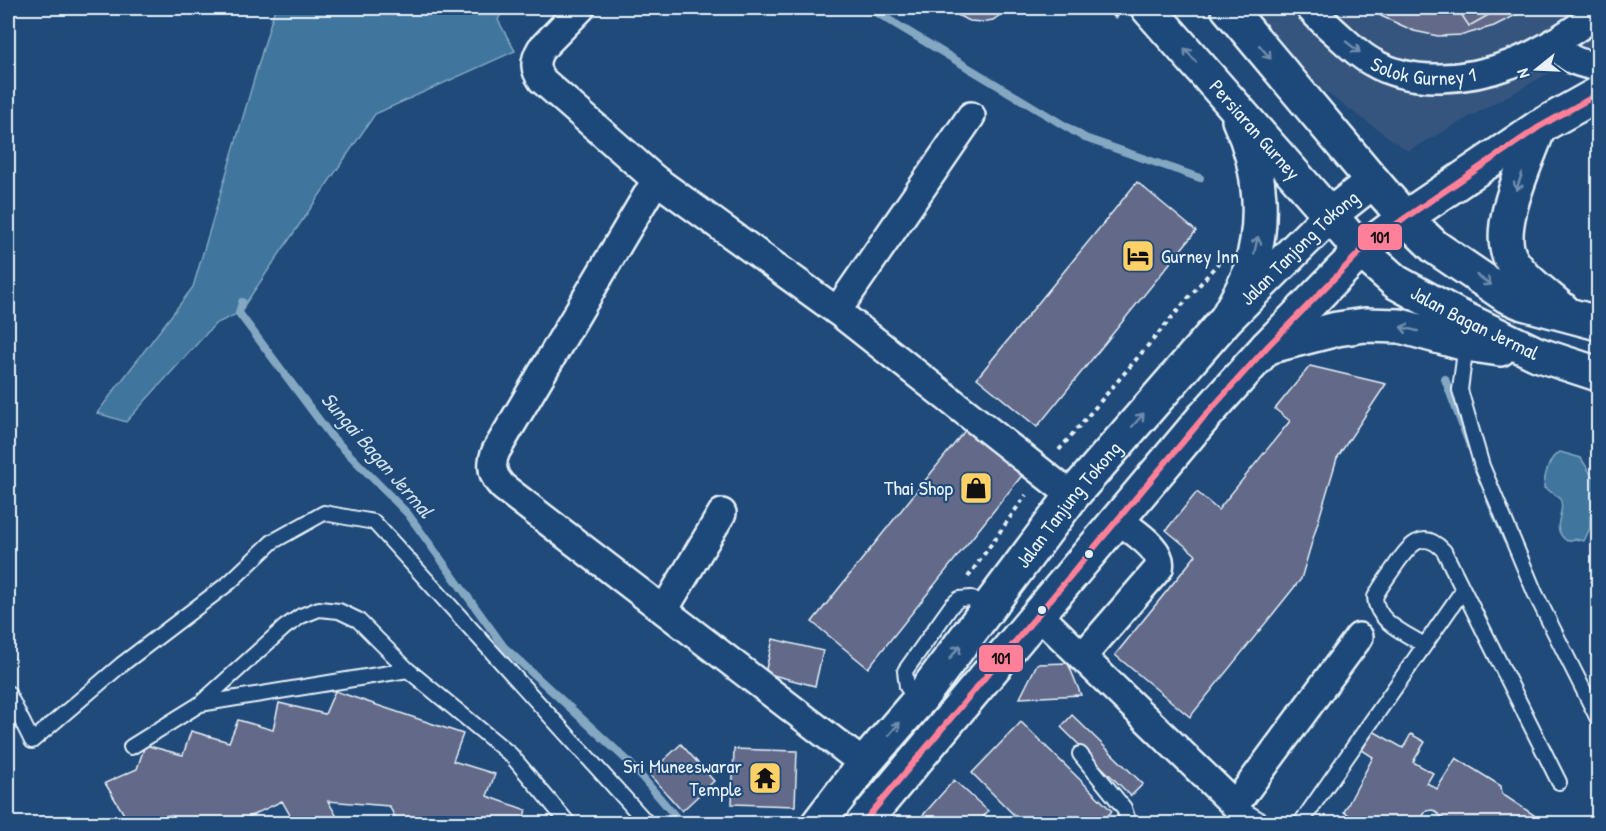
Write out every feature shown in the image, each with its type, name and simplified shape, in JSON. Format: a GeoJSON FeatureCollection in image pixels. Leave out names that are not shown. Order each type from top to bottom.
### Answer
{"type":"FeatureCollection","features":[{"type":"Feature","properties":{"kind":"main road"},"geometry":{"type":"LineString","coordinates":[[1228,8],[1404,218]]}},
{"type":"Feature","properties":{"kind":"main road","name":"Persiaran Gurney"},"geometry":{"type":"LineString","coordinates":[[1135,16],[1229,99],[1361,251]]}},
{"type":"Feature","properties":{"kind":"main road"},"geometry":{"type":"LineString","coordinates":[[862,824],[1203,418],[1267,347],[1361,251],[1404,218],[1539,128],[1599,94]]}},
{"type":"Feature","properties":{"kind":"main road"},"geometry":{"type":"LineString","coordinates":[[1227,318],[1248,277],[1258,232],[1259,186],[1249,141],[1229,99]]}},
{"type":"Feature","properties":{"kind":"main road"},"geometry":{"type":"LineString","coordinates":[[1539,128],[1508,213],[1506,246],[1511,260],[1524,276],[1584,319]]}},
{"type":"Feature","properties":{"kind":"main road","name":"Jalan Tanjong Tokong"},"geometry":{"type":"LineString","coordinates":[[1227,318],[1330,215],[1372,181]]}},
{"type":"Feature","properties":{"kind":"main road","name":"Jalan Bagan Jermal"},"geometry":{"type":"LineString","coordinates":[[1404,218],[1435,247],[1507,296],[1523,303],[1584,319]]}},
{"type":"Feature","properties":{"kind":"main road","name":"Jalan Bagan Jermal"},"geometry":{"type":"LineString","coordinates":[[1361,251],[1396,282],[1454,314],[1537,354],[1599,374]]}},
{"type":"Feature","properties":{"kind":"main road","name":"Jalan Tanjung Tokong"},"geometry":{"type":"LineString","coordinates":[[864,764],[920,699],[975,604],[1227,318]]}},
{"type":"Feature","properties":{"kind":"main road"},"geometry":{"type":"LineString","coordinates":[[1267,347],[1365,325],[1400,327],[1466,344],[1537,354]]}},
{"type":"Feature","properties":{"kind":"main road"},"geometry":{"type":"LineString","coordinates":[[818,824],[864,764]]}},
{"type":"Feature","properties":{"kind":"street"},"geometry":{"type":"LineString","coordinates":[[581,8],[536,57],[537,73],[542,80],[656,180],[837,311],[1072,496]]}},
{"type":"Feature","properties":{"kind":"street","name":"Solok Gurney 1"},"geometry":{"type":"LineString","coordinates":[[1310,8],[1347,43],[1373,63],[1405,75],[1446,78],[1481,74],[1513,64],[1599,14]]}},
{"type":"Feature","properties":{"kind":"street"},"geometry":{"type":"LineString","coordinates":[[1554,42],[1564,56],[1580,63],[1599,67]]}},
{"type":"Feature","properties":{"kind":"street"},"geometry":{"type":"LineString","coordinates":[[837,311],[971,116]]}},
{"type":"Feature","properties":{"kind":"street"},"geometry":{"type":"LineString","coordinates":[[656,180],[496,451],[492,460],[496,480],[864,764]]}},
{"type":"Feature","properties":{"kind":"street"},"geometry":{"type":"LineString","coordinates":[[664,610],[722,513]]}},
{"type":"Feature","properties":{"kind":"street"},"geometry":{"type":"LineString","coordinates":[[1082,657],[1159,568],[1161,561],[1157,553],[1119,520]]}},
{"type":"Feature","properties":{"kind":"street"},"geometry":{"type":"LineString","coordinates":[[1038,614],[1235,805],[1359,637]]}},
{"type":"Feature","properties":{"kind":"lane"},"geometry":{"type":"LineString","coordinates":[[1466,344],[1460,390],[1482,466],[1536,593],[1599,718]]}},
{"type":"Feature","properties":{"kind":"lane"},"geometry":{"type":"LineString","coordinates":[[8,693],[32,741],[121,665],[230,582],[272,542],[324,513],[374,522],[648,824]]}},
{"type":"Feature","properties":{"kind":"lane"},"geometry":{"type":"LineString","coordinates":[[1424,645],[1378,614],[1375,597],[1408,548],[1416,542],[1427,540],[1437,543],[1444,551],[1559,782]]}},
{"type":"Feature","properties":{"kind":"lane"},"geometry":{"type":"LineString","coordinates":[[1300,824],[1463,590]]}},
{"type":"Feature","properties":{"kind":"lane"},"geometry":{"type":"LineString","coordinates":[[131,747],[201,704],[285,627],[301,616],[319,609],[339,611],[358,620],[408,670],[511,755],[569,824]]}},
{"type":"Feature","properties":{"kind":"lane"},"geometry":{"type":"LineString","coordinates":[[201,704],[408,670]]}},
{"type":"Feature","properties":{"kind":"lane"},"geometry":{"type":"LineString","coordinates":[[1080,754],[1124,808],[1129,824]]}},
{"type":"Feature","properties":{"kind":"lane"},"geometry":{"type":"LineString","coordinates":[[1235,805],[1267,824]]}},
{"type":"Feature","properties":{"kind":"path"},"geometry":{"type":"LineString","coordinates":[[1107,8],[1135,16]]}},
{"type":"Feature","properties":{"kind":"path"},"geometry":{"type":"LineString","coordinates":[[975,604],[964,584],[1042,472],[1220,262],[1224,252]]}},
{"type":"Feature","properties":{"kind":"shaded area"},"geometry":{"type":"Polygon","coordinates":[[[275,8],[504,8],[498,20],[515,51],[375,114],[239,313],[215,324],[126,422],[97,413],[193,287],[275,8]]]}},
{"type":"Feature","properties":{"kind":"shaded area"},"geometry":{"type":"Polygon","coordinates":[[[1258,8],[1598,8],[1598,46],[1408,151],[1253,41],[1258,8]]]}},
{"type":"Feature","properties":{"kind":"shaded area"},"geometry":{"type":"Polygon","coordinates":[[[1560,452],[1581,458],[1592,476],[1598,478],[1598,512],[1590,516],[1590,528],[1584,541],[1575,539],[1567,541],[1562,536],[1558,525],[1562,504],[1555,494],[1544,488],[1550,462],[1560,452]]]}},
{"type":"Feature","properties":{"kind":"building"},"geometry":{"type":"Polygon","coordinates":[[[951,8],[1008,8],[993,20],[982,22],[970,21],[959,16],[951,8]]]}},
{"type":"Feature","properties":{"kind":"building"},"geometry":{"type":"Polygon","coordinates":[[[1372,8],[1517,8],[1520,13],[1494,26],[1463,35],[1438,36],[1414,31],[1381,16],[1372,8]]]}},
{"type":"Feature","properties":{"kind":"building"},"geometry":{"type":"Polygon","coordinates":[[[1457,8],[1501,8],[1469,26],[1457,8]]]}},
{"type":"Feature","properties":{"kind":"building"},"geometry":{"type":"Polygon","coordinates":[[[1137,182],[1196,231],[1037,427],[977,378],[1137,182]]]}},
{"type":"Feature","properties":{"kind":"building"},"geometry":{"type":"Polygon","coordinates":[[[1310,366],[1386,384],[1337,458],[1301,579],[1190,717],[1115,655],[1196,555],[1166,530],[1197,492],[1218,510],[1290,421],[1275,409],[1310,366]]]}},
{"type":"Feature","properties":{"kind":"building"},"geometry":{"type":"Polygon","coordinates":[[[967,428],[1024,473],[868,668],[812,622],[967,428]]]}},
{"type":"Feature","properties":{"kind":"building"},"geometry":{"type":"Polygon","coordinates":[[[773,639],[823,651],[815,686],[765,673],[773,639]]]}},
{"type":"Feature","properties":{"kind":"building"},"geometry":{"type":"Polygon","coordinates":[[[1068,663],[1081,695],[1020,698],[1037,664],[1068,663]]]}},
{"type":"Feature","properties":{"kind":"building"},"geometry":{"type":"Polygon","coordinates":[[[335,691],[463,734],[453,761],[495,774],[487,796],[526,810],[522,824],[399,824],[389,806],[328,801],[340,822],[337,824],[295,824],[282,801],[234,824],[175,824],[171,815],[128,821],[105,783],[137,769],[145,745],[183,755],[191,731],[229,742],[238,720],[273,730],[279,703],[325,714],[335,691]]]}},
{"type":"Feature","properties":{"kind":"building"},"geometry":{"type":"Polygon","coordinates":[[[1072,715],[1143,784],[1131,796],[1061,727],[1072,715]]]}},
{"type":"Feature","properties":{"kind":"building"},"geometry":{"type":"Polygon","coordinates":[[[1021,722],[1112,811],[1100,824],[1023,824],[972,773],[1021,722]]]}},
{"type":"Feature","properties":{"kind":"building"},"geometry":{"type":"Polygon","coordinates":[[[1373,731],[1403,748],[1411,734],[1425,742],[1413,762],[1433,773],[1427,783],[1437,789],[1456,758],[1501,786],[1502,794],[1534,815],[1528,824],[1439,824],[1443,818],[1433,810],[1426,811],[1418,824],[1363,824],[1344,812],[1373,757],[1362,750],[1373,731]]]}},
{"type":"Feature","properties":{"kind":"building"},"geometry":{"type":"Polygon","coordinates":[[[681,744],[714,781],[682,811],[649,774],[681,744]]]}},
{"type":"Feature","properties":{"kind":"building","name":"Sri Muneeswarar Temple"},"geometry":{"type":"Polygon","coordinates":[[[734,749],[797,751],[795,806],[732,804],[734,749]]]}},
{"type":"Feature","properties":{"kind":"building"},"geometry":{"type":"Polygon","coordinates":[[[954,780],[988,811],[977,824],[915,824],[954,780]]]}},
{"type":"Feature","properties":{"kind":"waterway"},"geometry":{"type":"LineString","coordinates":[[869,8],[1085,138],[1200,178]]}},
{"type":"Feature","properties":{"kind":"waterway","name":"Sungai Bagan Jermal"},"geometry":{"type":"LineString","coordinates":[[242,302],[239,313],[331,436],[408,514],[504,647],[629,762],[682,824]]}},
{"type":"Feature","properties":{"kind":"waterway"},"geometry":{"type":"LineString","coordinates":[[1445,379],[1470,446]]}},
{"type":"Feature","properties":{"kind":"waterway"},"geometry":{"type":"LineString","coordinates":[[1490,501],[1507,541]]}},
{"type":"Feature","properties":{"kind":"transit line","name":"101"},"geometry":{"type":"LineString","coordinates":[[862,824],[1203,418],[1267,347],[1361,251],[1405,218],[1539,127],[1598,94]]}},
{"type":"Feature","properties":{"kind":"place","name":"Gurney Inn"},"geometry":{"type":"Point","coordinates":[1138,256]}},
{"type":"Feature","properties":{"kind":"place","name":"Thai Shop"},"geometry":{"type":"Point","coordinates":[976,488]}},
{"type":"Feature","properties":{"kind":"place","name":"Sri Muneeswarar Temple"},"geometry":{"type":"Point","coordinates":[765,778]}}]}
